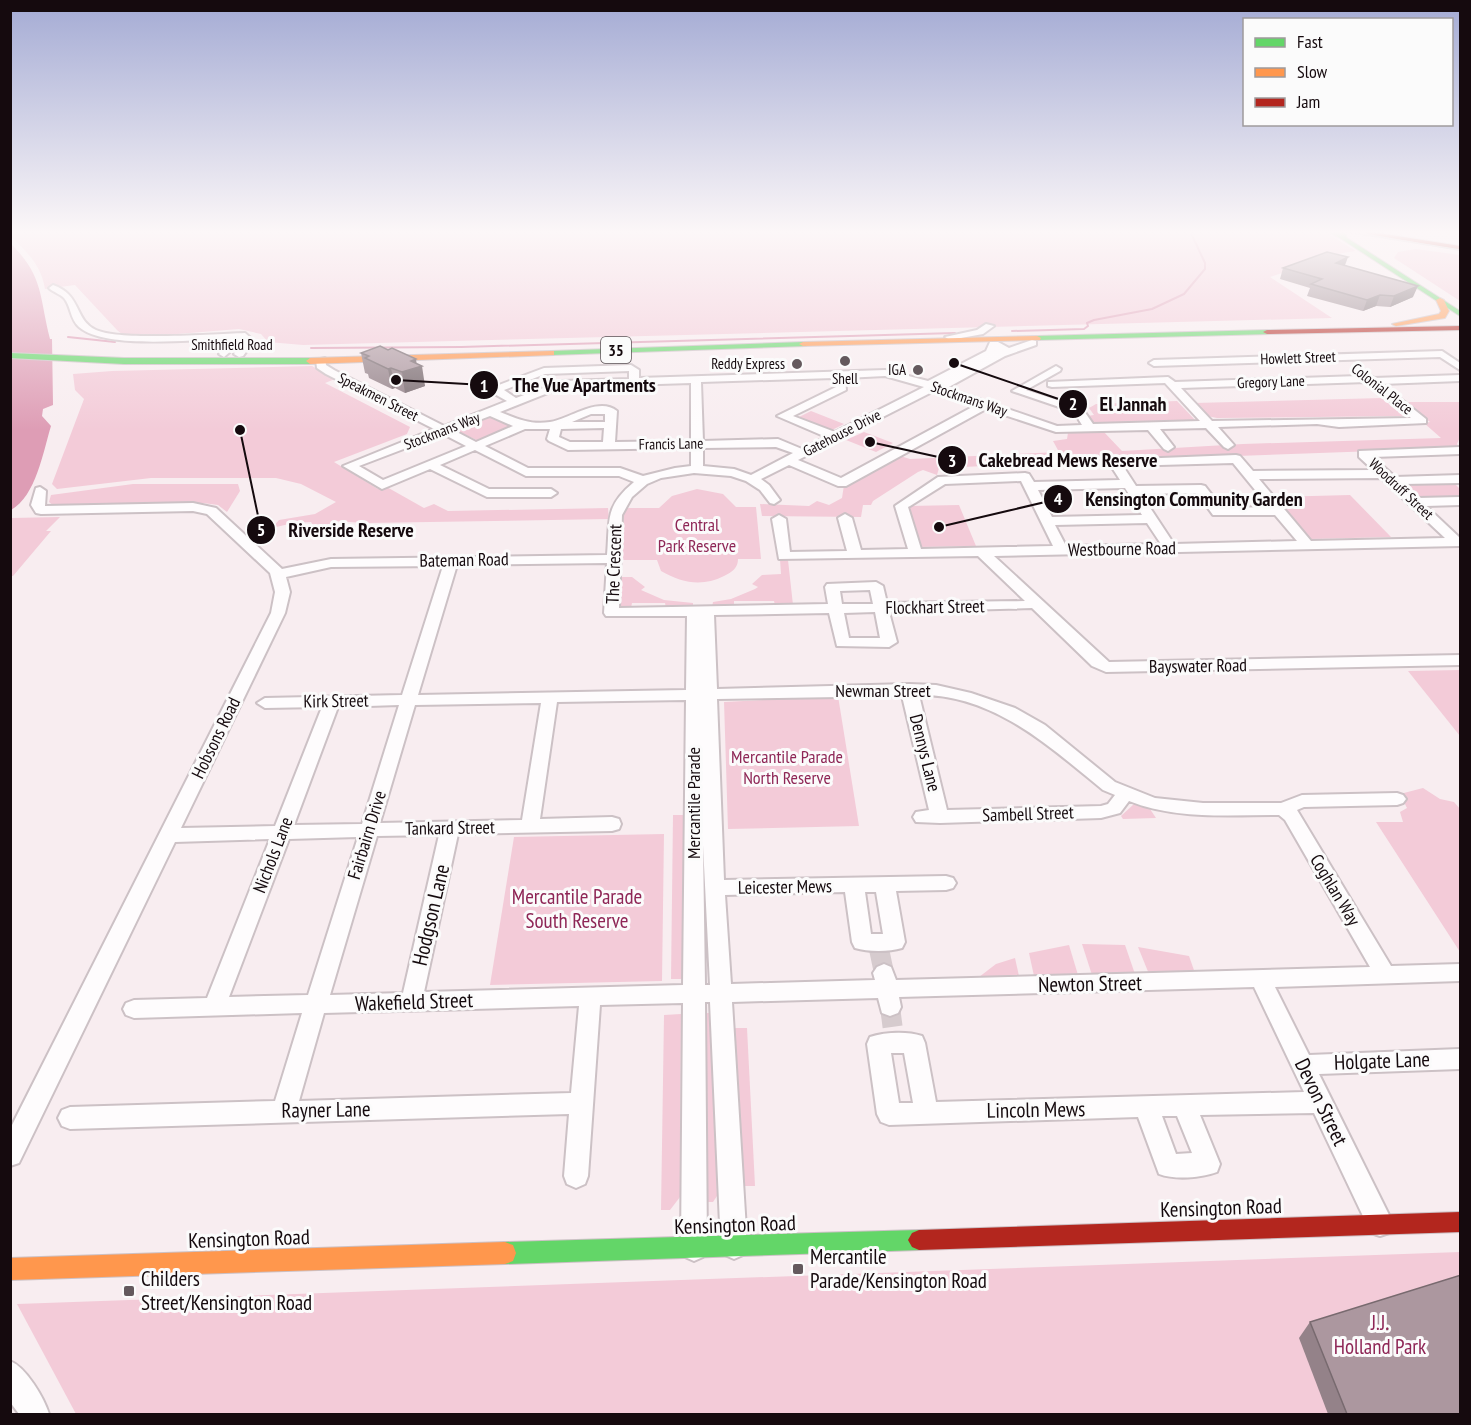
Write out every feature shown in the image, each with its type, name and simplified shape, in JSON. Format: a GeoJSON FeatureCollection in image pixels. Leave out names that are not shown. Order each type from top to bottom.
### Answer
{"type":"FeatureCollection","features":[{"type":"Feature","properties":{"kind":"main road"},"geometry":{"type":"LineString","coordinates":[[1437,298],[1461,314]]}},
{"type":"Feature","properties":{"kind":"main road"},"geometry":{"type":"LineString","coordinates":[[1393,327],[1441,317],[1445,311],[1440,300]]}},
{"type":"Feature","properties":{"kind":"main road","name":"Smithfield Road"},"geometry":{"type":"LineString","coordinates":[[11,348],[71,353],[225,358],[452,355],[996,341],[1328,330],[1461,322]]}},
{"type":"Feature","properties":{"kind":"main road","name":"Smithfield Road"},"geometry":{"type":"LineString","coordinates":[[1328,330],[1364,327],[1461,328]]}},
{"type":"Feature","properties":{"kind":"main road","name":"Smithfield Road"},"geometry":{"type":"LineString","coordinates":[[778,346],[976,339],[1032,343],[1196,334]]}},
{"type":"Feature","properties":{"kind":"main road","name":"Smithfield Road"},"geometry":{"type":"LineString","coordinates":[[225,358],[239,354],[322,357]]}},
{"type":"Feature","properties":{"kind":"main road","name":"Kensington Road"},"geometry":{"type":"LineString","coordinates":[[10,1269],[1461,1222]]}},
{"type":"Feature","properties":{"kind":"street"},"geometry":{"type":"LineString","coordinates":[[68,298],[78,321],[88,330],[99,334],[132,338],[247,337],[248,343],[239,354]]}},
{"type":"Feature","properties":{"kind":"street"},"geometry":{"type":"LineString","coordinates":[[931,340],[976,333],[986,323],[996,341],[1006,350],[1005,353]]}},
{"type":"Feature","properties":{"kind":"street"},"geometry":{"type":"LineString","coordinates":[[211,336],[235,339],[236,342],[225,358]]}},
{"type":"Feature","properties":{"kind":"street","name":"Gatehouse Drive"},"geometry":{"type":"LineString","coordinates":[[752,479],[933,387],[942,386],[990,353],[996,341]]}},
{"type":"Feature","properties":{"kind":"street","name":"Gatehouse Drive"},"geometry":{"type":"LineString","coordinates":[[964,371],[1032,343]]}},
{"type":"Feature","properties":{"kind":"street","name":"Howlett Street"},"geometry":{"type":"LineString","coordinates":[[1170,382],[1154,363],[1443,354],[1461,367]]}},
{"type":"Feature","properties":{"kind":"street"},"geometry":{"type":"LineString","coordinates":[[333,374],[334,368],[345,364],[413,361],[452,355]]}},
{"type":"Feature","properties":{"kind":"street","name":"Speakmen Street"},"geometry":{"type":"LineString","coordinates":[[322,357],[321,366],[333,374],[526,472],[622,472],[644,481]]}},
{"type":"Feature","properties":{"kind":"street","name":"Colonial Place"},"geometry":{"type":"LineString","coordinates":[[1342,357],[1422,421]]}},
{"type":"Feature","properties":{"kind":"street"},"geometry":{"type":"LineString","coordinates":[[1239,360],[1262,382]]}},
{"type":"Feature","properties":{"kind":"street"},"geometry":{"type":"LineString","coordinates":[[1260,360],[1284,381]]}},
{"type":"Feature","properties":{"kind":"street"},"geometry":{"type":"LineString","coordinates":[[516,402],[495,390],[543,371],[630,368],[634,370],[634,381]]}},
{"type":"Feature","properties":{"kind":"street","name":"Stockmans Way"},"geometry":{"type":"LineString","coordinates":[[431,465],[382,485],[349,466],[562,384],[893,374],[1052,428],[1422,421]]}},
{"type":"Feature","properties":{"kind":"street"},"geometry":{"type":"LineString","coordinates":[[835,436],[783,416],[842,388],[839,375]]}},
{"type":"Feature","properties":{"kind":"street","name":"Gregory Lane"},"geometry":{"type":"LineString","coordinates":[[1090,428],[1078,411],[1017,391],[1058,375],[1170,382],[1461,378]]}},
{"type":"Feature","properties":{"kind":"street"},"geometry":{"type":"LineString","coordinates":[[696,380],[697,470]]}},
{"type":"Feature","properties":{"kind":"street"},"geometry":{"type":"LineString","coordinates":[[1170,382],[1228,445]]}},
{"type":"Feature","properties":{"kind":"street"},"geometry":{"type":"LineString","coordinates":[[788,460],[831,484],[842,483],[984,405]]}},
{"type":"Feature","properties":{"kind":"street"},"geometry":{"type":"LineString","coordinates":[[491,412],[523,426]]}},
{"type":"Feature","properties":{"kind":"street"},"geometry":{"type":"LineString","coordinates":[[770,422],[796,421]]}},
{"type":"Feature","properties":{"kind":"street"},"geometry":{"type":"LineString","coordinates":[[431,465],[523,426],[610,425],[609,445]]}},
{"type":"Feature","properties":{"kind":"street","name":"Francis Lane"},"geometry":{"type":"LineString","coordinates":[[554,426],[553,439],[568,446],[778,443],[802,453]]}},
{"type":"Feature","properties":{"kind":"street"},"geometry":{"type":"LineString","coordinates":[[1151,426],[1168,447]]}},
{"type":"Feature","properties":{"kind":"street","name":"Woodruff Street"},"geometry":{"type":"LineString","coordinates":[[1459,542],[1363,454],[1461,450]]}},
{"type":"Feature","properties":{"kind":"street"},"geometry":{"type":"LineString","coordinates":[[1170,548],[1115,463],[1236,459],[1307,545]]}},
{"type":"Feature","properties":{"kind":"street"},"geometry":{"type":"LineString","coordinates":[[431,465],[487,493],[551,493]]}},
{"type":"Feature","properties":{"kind":"street","name":"The Crescent"},"geometry":{"type":"LineString","coordinates":[[774,500],[770,492],[752,479],[727,472],[678,471],[644,481],[632,490],[616,513],[611,613],[836,609]]}},
{"type":"Feature","properties":{"kind":"street"},"geometry":{"type":"LineString","coordinates":[[549,508],[555,472]]}},
{"type":"Feature","properties":{"kind":"street"},"geometry":{"type":"LineString","coordinates":[[1250,475],[1461,479]]}},
{"type":"Feature","properties":{"kind":"street"},"geometry":{"type":"LineString","coordinates":[[916,554],[901,506],[942,480],[1025,476],[1129,487],[1201,489],[1218,512],[1279,511]]}},
{"type":"Feature","properties":{"kind":"street"},"geometry":{"type":"LineString","coordinates":[[1025,476],[1062,551]]}},
{"type":"Feature","properties":{"kind":"street"},"geometry":{"type":"LineString","coordinates":[[40,491],[37,505],[41,510],[194,507],[211,511],[279,576]]}},
{"type":"Feature","properties":{"kind":"street"},"geometry":{"type":"LineString","coordinates":[[1416,502],[1461,501]]}},
{"type":"Feature","properties":{"kind":"street"},"geometry":{"type":"LineString","coordinates":[[845,518],[855,555]]}},
{"type":"Feature","properties":{"kind":"street","name":"Westbourne Road"},"geometry":{"type":"LineString","coordinates":[[779,519],[784,556],[1459,542]]}},
{"type":"Feature","properties":{"kind":"street"},"geometry":{"type":"LineString","coordinates":[[1048,520],[1150,519]]}},
{"type":"Feature","properties":{"kind":"street","name":"Bayswater Road"},"geometry":{"type":"LineString","coordinates":[[981,552],[1098,663],[1106,667],[1461,660]]}},
{"type":"Feature","properties":{"kind":"street","name":"Bateman Road"},"geometry":{"type":"LineString","coordinates":[[279,576],[331,562],[614,558]]}},
{"type":"Feature","properties":{"kind":"street","name":"Fairbairn Drive"},"geometry":{"type":"LineString","coordinates":[[284,1110],[451,561]]}},
{"type":"Feature","properties":{"kind":"street","name":"Hobsons Road"},"geometry":{"type":"LineString","coordinates":[[10,1155],[280,608],[284,595],[279,576]]}},
{"type":"Feature","properties":{"kind":"street"},"geometry":{"type":"LineString","coordinates":[[876,586],[881,608],[889,642],[842,643],[832,587],[876,586]]}},
{"type":"Feature","properties":{"kind":"street","name":"Flockhart Street"},"geometry":{"type":"LineString","coordinates":[[836,609],[1035,603]]}},
{"type":"Feature","properties":{"kind":"street","name":"Mercantile Parade"},"geometry":{"type":"LineString","coordinates":[[694,1248],[693,994],[702,693],[701,612]]}},
{"type":"Feature","properties":{"kind":"street","name":"Dennys Lane"},"geometry":{"type":"LineString","coordinates":[[909,689],[940,817]]}},
{"type":"Feature","properties":{"kind":"street","name":"Newman Street"},"geometry":{"type":"LineString","coordinates":[[408,699],[936,690],[1009,712],[1064,747],[1104,783],[1153,804],[1184,808],[1283,808],[1302,801],[1397,799]]}},
{"type":"Feature","properties":{"kind":"street","name":"Mercantile Parade"},"geometry":{"type":"LineString","coordinates":[[702,693],[716,888],[734,1246]]}},
{"type":"Feature","properties":{"kind":"street"},"geometry":{"type":"LineString","coordinates":[[530,827],[550,697]]}},
{"type":"Feature","properties":{"kind":"street","name":"Kirk Street"},"geometry":{"type":"LineString","coordinates":[[265,703],[408,699]]}},
{"type":"Feature","properties":{"kind":"street","name":"Nichols Lane"},"geometry":{"type":"LineString","coordinates":[[214,1008],[332,702]]}},
{"type":"Feature","properties":{"kind":"street","name":"Sambell Street"},"geometry":{"type":"LineString","coordinates":[[922,817],[1101,812],[1114,808],[1126,793]]}},
{"type":"Feature","properties":{"kind":"street","name":"Coghlan Way"},"geometry":{"type":"LineString","coordinates":[[1283,808],[1292,816],[1385,974]]}},
{"type":"Feature","properties":{"kind":"street","name":"Tankard Street"},"geometry":{"type":"LineString","coordinates":[[169,835],[612,824]]}},
{"type":"Feature","properties":{"kind":"street","name":"Hodgson Lane"},"geometry":{"type":"LineString","coordinates":[[411,1003],[450,828]]}},
{"type":"Feature","properties":{"kind":"street","name":"Leicester Mews"},"geometry":{"type":"LineString","coordinates":[[716,888],[946,883]]}},
{"type":"Feature","properties":{"kind":"street","name":"Leicester Mews"},"geometry":{"type":"LineString","coordinates":[[854,885],[862,942],[879,946],[895,942],[885,885]]}},
{"type":"Feature","properties":{"kind":"street","name":"Newton Street"},"geometry":{"type":"LineString","coordinates":[[720,993],[1461,973]]}},
{"type":"Feature","properties":{"kind":"street","name":"Devon Street"},"geometry":{"type":"LineString","coordinates":[[1261,980],[1380,1224]]}},
{"type":"Feature","properties":{"kind":"street"},"geometry":{"type":"LineString","coordinates":[[693,994],[720,993]]}},
{"type":"Feature","properties":{"kind":"street","name":"Wakefield Street"},"geometry":{"type":"LineString","coordinates":[[134,1009],[693,994]]}},
{"type":"Feature","properties":{"kind":"street"},"geometry":{"type":"LineString","coordinates":[[576,1176],[590,998]]}},
{"type":"Feature","properties":{"kind":"street","name":"Lincoln Mews"},"geometry":{"type":"LineString","coordinates":[[926,1113],[914,1043],[894,1037],[878,1044],[889,1114],[1147,1108],[1321,1101]]}},
{"type":"Feature","properties":{"kind":"street","name":"Holgate Lane"},"geometry":{"type":"LineString","coordinates":[[1303,1065],[1461,1059]]}},
{"type":"Feature","properties":{"kind":"street","name":"Rayner Lane"},"geometry":{"type":"LineString","coordinates":[[70,1118],[582,1103]]}},
{"type":"Feature","properties":{"kind":"street"},"geometry":{"type":"LineString","coordinates":[[1147,1108],[1168,1166],[1208,1164],[1185,1106]]}},
{"type":"Feature","properties":{"kind":"street"},"geometry":{"type":"LineString","coordinates":[[10,1375],[35,1414]]}},
{"type":"Feature","properties":{"kind":"green space"},"geometry":{"type":"Polygon","coordinates":[[[87,298],[1301,298],[1332,318],[303,345],[268,342],[261,334],[239,329],[140,337],[123,335],[87,298]]]}},
{"type":"Feature","properties":{"kind":"green space"},"geometry":{"type":"Polygon","coordinates":[[[312,366],[335,379],[325,383],[410,427],[407,434],[334,462],[378,489],[385,486],[424,508],[434,504],[448,511],[608,508],[609,519],[366,523],[332,521],[326,535],[319,535],[311,522],[272,528],[279,520],[315,514],[336,502],[301,484],[276,478],[151,478],[57,489],[52,484],[84,399],[75,390],[73,374],[312,366]]]}},
{"type":"Feature","properties":{"kind":"green space"},"geometry":{"type":"Polygon","coordinates":[[[1382,398],[1403,416],[1217,418],[1207,416],[1194,403],[1382,398]]]}},
{"type":"Feature","properties":{"kind":"green space"},"geometry":{"type":"Polygon","coordinates":[[[1177,401],[1196,421],[1092,424],[1087,416],[1094,415],[1089,408],[1096,404],[1177,401]]]}},
{"type":"Feature","properties":{"kind":"green space"},"geometry":{"type":"Polygon","coordinates":[[[1404,402],[1460,402],[1460,437],[1457,444],[1460,448],[1038,463],[1034,466],[1008,462],[1009,465],[939,468],[937,475],[923,470],[918,472],[873,501],[871,505],[863,505],[861,517],[762,516],[760,504],[809,506],[817,501],[829,505],[842,498],[844,485],[897,455],[910,459],[1059,452],[1053,441],[1067,439],[1068,433],[1103,431],[1122,451],[1243,444],[1441,438],[1424,423],[1430,422],[1404,402]]]}},
{"type":"Feature","properties":{"kind":"green space"},"geometry":{"type":"Polygon","coordinates":[[[811,411],[844,424],[828,432],[795,419],[811,411]]]}},
{"type":"Feature","properties":{"kind":"green space"},"geometry":{"type":"Polygon","coordinates":[[[490,416],[515,428],[481,442],[455,430],[490,416]]]}},
{"type":"Feature","properties":{"kind":"green space"},"geometry":{"type":"Polygon","coordinates":[[[864,432],[893,443],[876,452],[846,440],[864,432]]]}},
{"type":"Feature","properties":{"kind":"green space"},"geometry":{"type":"Polygon","coordinates":[[[1453,482],[1460,489],[1460,498],[1418,499],[1402,484],[1453,482]]]}},
{"type":"Feature","properties":{"kind":"green space"},"geometry":{"type":"Polygon","coordinates":[[[133,484],[238,484],[240,491],[227,512],[218,505],[203,503],[54,506],[49,502],[51,495],[133,484]]]}},
{"type":"Feature","properties":{"kind":"green space","name":"Central Park Reserve"},"geometry":{"type":"Polygon","coordinates":[[[697,489],[723,494],[736,507],[756,507],[761,559],[738,559],[736,567],[730,573],[708,582],[684,581],[669,575],[661,571],[657,560],[622,560],[624,508],[659,508],[672,496],[697,489]]]}},
{"type":"Feature","properties":{"kind":"green space"},"geometry":{"type":"Polygon","coordinates":[[[1350,495],[1391,537],[1310,539],[1274,497],[1350,495]]]}},
{"type":"Feature","properties":{"kind":"green space"},"geometry":{"type":"Polygon","coordinates":[[[959,505],[976,546],[918,547],[904,509],[909,506],[959,505]]]}},
{"type":"Feature","properties":{"kind":"green space"},"geometry":{"type":"Polygon","coordinates":[[[60,517],[46,531],[51,531],[11,576],[11,518],[60,517]]]}},
{"type":"Feature","properties":{"kind":"green space"},"geometry":{"type":"Polygon","coordinates":[[[780,559],[788,560],[793,605],[775,605],[774,601],[734,601],[734,606],[712,607],[713,602],[731,599],[755,589],[758,587],[752,584],[762,575],[781,574],[780,559]]]}},
{"type":"Feature","properties":{"kind":"green space"},"geometry":{"type":"Polygon","coordinates":[[[620,577],[632,577],[645,587],[641,590],[664,600],[693,603],[693,607],[666,608],[665,603],[632,603],[631,608],[621,608],[620,577]]]}},
{"type":"Feature","properties":{"kind":"green space"},"geometry":{"type":"Polygon","coordinates":[[[1460,670],[1460,736],[1408,671],[1460,670]]]}},
{"type":"Feature","properties":{"kind":"green space","name":"Mercantile Parade North Reserve"},"geometry":{"type":"Polygon","coordinates":[[[838,696],[859,826],[728,829],[724,702],[838,696]]]}},
{"type":"Feature","properties":{"kind":"green space"},"geometry":{"type":"Polygon","coordinates":[[[1423,788],[1440,799],[1454,802],[1460,809],[1460,952],[1376,822],[1403,822],[1400,812],[1407,808],[1400,794],[1423,788]]]}},
{"type":"Feature","properties":{"kind":"green space"},"geometry":{"type":"Polygon","coordinates":[[[1134,804],[1150,809],[1156,818],[1123,819],[1121,816],[1134,804]]]}},
{"type":"Feature","properties":{"kind":"green space"},"geometry":{"type":"Polygon","coordinates":[[[673,815],[691,815],[685,979],[671,979],[673,815]]]}},
{"type":"Feature","properties":{"kind":"green space","name":"Mercantile Parade South Reserve"},"geometry":{"type":"Polygon","coordinates":[[[664,834],[662,981],[490,985],[514,837],[664,834]]]}},
{"type":"Feature","properties":{"kind":"green space"},"geometry":{"type":"Polygon","coordinates":[[[1082,944],[1125,945],[1135,974],[1092,975],[1082,944]]]}},
{"type":"Feature","properties":{"kind":"green space"},"geometry":{"type":"Polygon","coordinates":[[[1069,945],[1078,975],[1034,976],[1029,953],[1069,945]]]}},
{"type":"Feature","properties":{"kind":"green space"},"geometry":{"type":"Polygon","coordinates":[[[1138,947],[1189,956],[1195,973],[1149,974],[1138,947]]]}},
{"type":"Feature","properties":{"kind":"green space"},"geometry":{"type":"Polygon","coordinates":[[[1015,958],[1019,976],[979,977],[996,964],[1015,958]]]}},
{"type":"Feature","properties":{"kind":"green space"},"geometry":{"type":"Polygon","coordinates":[[[700,1013],[712,1013],[717,1196],[713,1202],[706,1202],[700,1013]]]}},
{"type":"Feature","properties":{"kind":"green space"},"geometry":{"type":"Polygon","coordinates":[[[681,1014],[680,1197],[670,1210],[661,1210],[664,1015],[681,1014]]]}},
{"type":"Feature","properties":{"kind":"green space"},"geometry":{"type":"Polygon","coordinates":[[[733,1028],[747,1028],[755,1186],[739,1186],[733,1028]]]}},
{"type":"Feature","properties":{"kind":"green space","name":"J.J. Holland Park"},"geometry":{"type":"Polygon","coordinates":[[[1460,1252],[1460,1414],[76,1414],[17,1304],[1460,1252]]]}},
{"type":"Feature","properties":{"kind":"shaded area"},"geometry":{"type":"Polygon","coordinates":[[[10,298],[41,298],[50,339],[52,339],[53,405],[43,409],[42,416],[51,426],[33,484],[27,495],[11,510],[10,298]]]}},
{"type":"Feature","properties":{"kind":"building"},"geometry":{"type":"Polygon","coordinates":[[[380,346],[388,350],[392,348],[416,359],[411,361],[422,366],[402,372],[388,369],[365,358],[369,356],[361,353],[380,346]]]}},
{"type":"Feature","properties":{"kind":"building"},"geometry":{"type":"Polygon","coordinates":[[[1461,1275],[1461,1414],[1347,1414],[1310,1322],[1461,1275]]]}},
{"type":"Feature","properties":{"kind":"waterway"},"geometry":{"type":"LineString","coordinates":[[1012,331],[1084,329],[1088,326],[1087,323],[1094,320],[1152,309],[1177,298]]}},
{"type":"Feature","properties":{"kind":"waterway"},"geometry":{"type":"LineString","coordinates":[[311,348],[461,347],[955,333]]}},
{"type":"Feature","properties":{"kind":"waterway"},"geometry":{"type":"LineString","coordinates":[[68,337],[115,342]]}},
{"type":"Feature","properties":{"kind":"tunnel"},"geometry":{"type":"LineString","coordinates":[[879,949],[884,973]]}},
{"type":"Feature","properties":{"kind":"tunnel"},"geometry":{"type":"LineString","coordinates":[[890,1007],[893,1030]]}},
{"type":"Feature","properties":{"kind":"traffic: fast"},"geometry":{"type":"LineString","coordinates":[[1434,298],[1460,314]]}},
{"type":"Feature","properties":{"kind":"traffic: fast"},"geometry":{"type":"LineString","coordinates":[[1037,338],[1267,332]]}},
{"type":"Feature","properties":{"kind":"traffic: fast"},"geometry":{"type":"LineString","coordinates":[[551,353],[803,344]]}},
{"type":"Feature","properties":{"kind":"traffic: fast"},"geometry":{"type":"LineString","coordinates":[[10,355],[124,361],[310,361]]}},
{"type":"Feature","properties":{"kind":"traffic: fast"},"geometry":{"type":"LineString","coordinates":[[505,1253],[919,1240]]}},
{"type":"Feature","properties":{"kind":"traffic: slow"},"geometry":{"type":"LineString","coordinates":[[1396,324],[1442,316],[1445,311],[1440,300]]}},
{"type":"Feature","properties":{"kind":"traffic: slow"},"geometry":{"type":"LineString","coordinates":[[803,344],[1037,338]]}},
{"type":"Feature","properties":{"kind":"traffic: slow"},"geometry":{"type":"LineString","coordinates":[[310,361],[551,353]]}},
{"type":"Feature","properties":{"kind":"traffic: slow"},"geometry":{"type":"LineString","coordinates":[[10,1269],[505,1253]]}},
{"type":"Feature","properties":{"kind":"traffic: jam"},"geometry":{"type":"LineString","coordinates":[[1267,332],[1460,328]]}},
{"type":"Feature","properties":{"kind":"traffic: jam"},"geometry":{"type":"LineString","coordinates":[[919,1240],[1460,1222]]}},
{"type":"Feature","properties":{"kind":"place","name":"Shell"},"geometry":{"type":"Point","coordinates":[845,361]}},
{"type":"Feature","properties":{"kind":"place","name":"El Jannah"},"geometry":{"type":"Point","coordinates":[954,363]}},
{"type":"Feature","properties":{"kind":"place","name":"Reddy Express"},"geometry":{"type":"Point","coordinates":[797,364]}},
{"type":"Feature","properties":{"kind":"place","name":"IGA"},"geometry":{"type":"Point","coordinates":[918,370]}},
{"type":"Feature","properties":{"kind":"place","name":"The Vue Apartments"},"geometry":{"type":"Point","coordinates":[396,380]}},
{"type":"Feature","properties":{"kind":"place","name":"Riverside Reserve"},"geometry":{"type":"Point","coordinates":[240,430]}},
{"type":"Feature","properties":{"kind":"place","name":"Cakebread Mews Reserve"},"geometry":{"type":"Point","coordinates":[870,442]}},
{"type":"Feature","properties":{"kind":"place","name":"Kensington Community Garden"},"geometry":{"type":"Point","coordinates":[939,527]}},
{"type":"Feature","properties":{"kind":"place","name":"Mercantile Parade/Kensington Road"},"geometry":{"type":"Point","coordinates":[798,1269]}},
{"type":"Feature","properties":{"kind":"place","name":"Childers Street/Kensington Road"},"geometry":{"type":"Point","coordinates":[129,1291]}}]}
